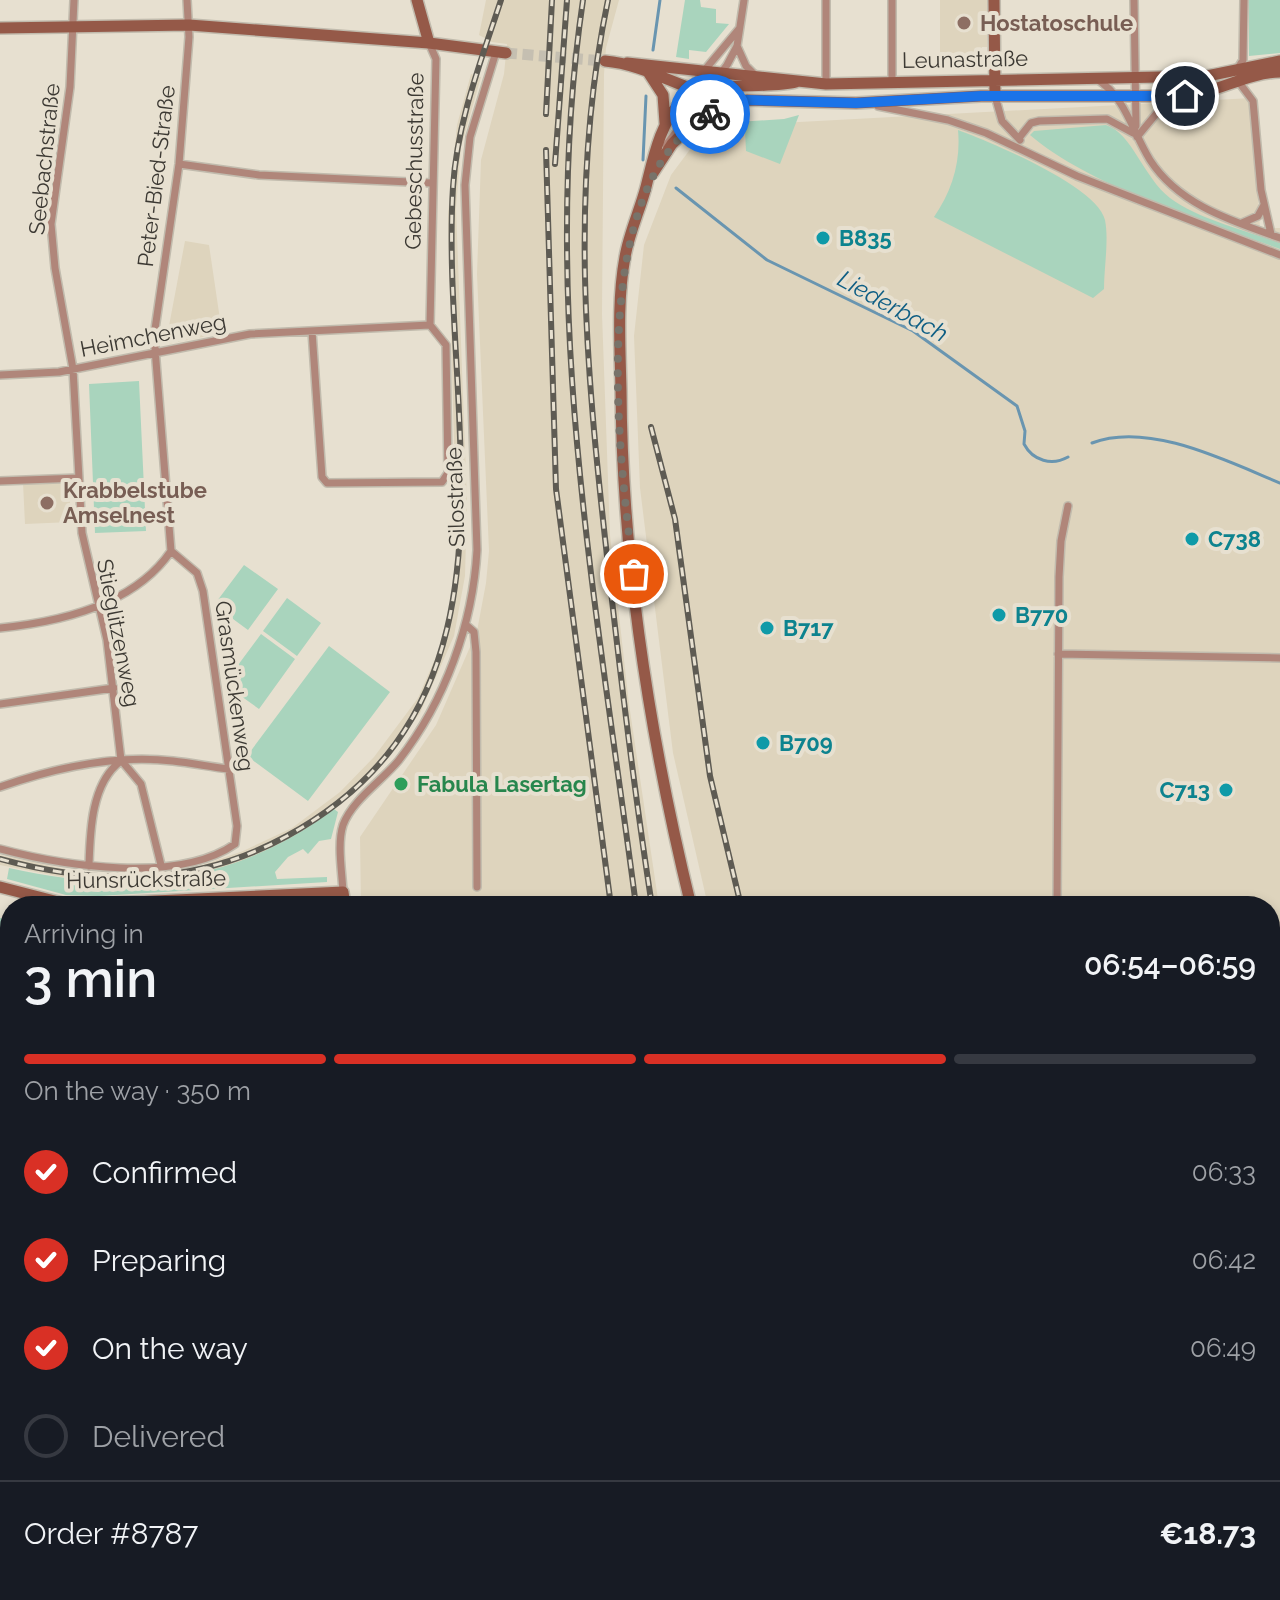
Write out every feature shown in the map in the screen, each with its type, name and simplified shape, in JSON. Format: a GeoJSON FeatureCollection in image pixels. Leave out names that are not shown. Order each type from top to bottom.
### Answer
{"type":"FeatureCollection","features":[{"type":"Feature","properties":{"kind":"main road","name":"Gebeschusstraße"},"geometry":{"type":"LineString","coordinates":[[417,0],[429,43]]}},
{"type":"Feature","properties":{"kind":"main road"},"geometry":{"type":"LineString","coordinates":[[994,0],[995,96]]}},
{"type":"Feature","properties":{"kind":"main road"},"geometry":{"type":"LineString","coordinates":[[0,28],[189,25],[429,43],[501,53]]}},
{"type":"Feature","properties":{"kind":"main road","name":"Leunastraße"},"geometry":{"type":"LineString","coordinates":[[605,61],[826,84],[994,78],[1207,76],[1280,61]]}},
{"type":"Feature","properties":{"kind":"main road"},"geometry":{"type":"LineString","coordinates":[[627,63],[721,99],[747,100]]}},
{"type":"Feature","properties":{"kind":"main road"},"geometry":{"type":"LineString","coordinates":[[648,72],[663,95],[664,130],[629,238],[622,281],[623,477],[658,762],[689,896]]}},
{"type":"Feature","properties":{"kind":"main road","name":"Leunastraße"},"geometry":{"type":"LineString","coordinates":[[645,188],[672,144],[697,122],[725,106],[747,100],[856,103],[1116,94],[1135,98],[1198,94],[1256,73],[1280,72]]}},
{"type":"Feature","properties":{"kind":"main road","name":"Leunastraße"},"geometry":{"type":"LineString","coordinates":[[664,130],[680,102],[702,91],[776,87],[796,82]]}},
{"type":"Feature","properties":{"kind":"main road","name":"Hunsrückstraße"},"geometry":{"type":"LineString","coordinates":[[0,887],[35,896]]}},
{"type":"Feature","properties":{"kind":"main road","name":"Hunsrückstraße"},"geometry":{"type":"LineString","coordinates":[[259,896],[343,892]]}},
{"type":"Feature","properties":{"kind":"main road","name":"Silostraße"},"geometry":{"type":"LineString","coordinates":[[343,892],[344,896]]}},
{"type":"Feature","properties":{"kind":"street","name":"Seebachstraße"},"geometry":{"type":"LineString","coordinates":[[73,369],[55,268],[51,224],[70,87],[74,0]]}},
{"type":"Feature","properties":{"kind":"street","name":"Peter-Bied-Straße"},"geometry":{"type":"LineString","coordinates":[[156,355],[154,336],[179,164],[189,25],[187,0]]}},
{"type":"Feature","properties":{"kind":"street"},"geometry":{"type":"LineString","coordinates":[[702,91],[712,72],[737,46],[744,0]]}},
{"type":"Feature","properties":{"kind":"street"},"geometry":{"type":"LineString","coordinates":[[826,0],[826,84]]}},
{"type":"Feature","properties":{"kind":"street"},"geometry":{"type":"LineString","coordinates":[[892,0],[892,81]]}},
{"type":"Feature","properties":{"kind":"street"},"geometry":{"type":"LineString","coordinates":[[1134,0],[1137,137]]}},
{"type":"Feature","properties":{"kind":"street"},"geometry":{"type":"LineString","coordinates":[[1238,68],[1243,60],[1244,0]]}},
{"type":"Feature","properties":{"kind":"street"},"geometry":{"type":"LineString","coordinates":[[660,162],[675,130],[702,91],[719,54],[741,27]]}},
{"type":"Feature","properties":{"kind":"street","name":"Gebeschusstraße"},"geometry":{"type":"LineString","coordinates":[[429,43],[436,59],[430,325]]}},
{"type":"Feature","properties":{"kind":"street"},"geometry":{"type":"LineString","coordinates":[[737,46],[746,66],[762,77]]}},
{"type":"Feature","properties":{"kind":"street","name":"Silostraße"},"geometry":{"type":"LineString","coordinates":[[343,892],[341,838],[345,821],[384,779],[420,728],[466,625],[477,550],[465,185],[470,137],[501,53]]}},
{"type":"Feature","properties":{"kind":"street"},"geometry":{"type":"LineString","coordinates":[[1094,78],[1116,94],[1137,137],[1161,175],[1179,193],[1280,238]]}},
{"type":"Feature","properties":{"kind":"street","name":"Leunastraße"},"geometry":{"type":"LineString","coordinates":[[1116,94],[1135,78]]}},
{"type":"Feature","properties":{"kind":"street"},"geometry":{"type":"LineString","coordinates":[[1238,81],[1251,94],[1264,205],[1271,234]]}},
{"type":"Feature","properties":{"kind":"street"},"geometry":{"type":"LineString","coordinates":[[995,96],[1002,121],[1030,151]]}},
{"type":"Feature","properties":{"kind":"street"},"geometry":{"type":"LineString","coordinates":[[1137,137],[1171,96]]}},
{"type":"Feature","properties":{"kind":"street"},"geometry":{"type":"LineString","coordinates":[[856,103],[948,120],[1030,151],[1077,176],[1280,255]]}},
{"type":"Feature","properties":{"kind":"street"},"geometry":{"type":"LineString","coordinates":[[1019,138],[1031,123],[1039,121],[1107,119],[1137,137]]}},
{"type":"Feature","properties":{"kind":"street"},"geometry":{"type":"LineString","coordinates":[[179,164],[259,175],[431,183]]}},
{"type":"Feature","properties":{"kind":"street"},"geometry":{"type":"LineString","coordinates":[[1241,223],[1258,216],[1264,205]]}},
{"type":"Feature","properties":{"kind":"street"},"geometry":{"type":"LineString","coordinates":[[312,331],[322,477],[327,483],[442,482],[448,473],[446,345],[430,325]]}},
{"type":"Feature","properties":{"kind":"street","name":"Heimchenweg"},"geometry":{"type":"LineString","coordinates":[[0,375],[73,369],[250,334],[430,325]]}},
{"type":"Feature","properties":{"kind":"street"},"geometry":{"type":"LineString","coordinates":[[0,628],[28,625],[98,605],[128,590],[162,564],[171,551],[156,355]]}},
{"type":"Feature","properties":{"kind":"street","name":"Stieglitzenweg"},"geometry":{"type":"LineString","coordinates":[[73,369],[82,533],[114,688],[121,760],[141,784],[161,865]]}},
{"type":"Feature","properties":{"kind":"street"},"geometry":{"type":"LineString","coordinates":[[0,481],[79,478]]}},
{"type":"Feature","properties":{"kind":"street"},"geometry":{"type":"LineString","coordinates":[[1057,896],[1061,541],[1068,506]]}},
{"type":"Feature","properties":{"kind":"street","name":"Grasmückenweg"},"geometry":{"type":"LineString","coordinates":[[161,865],[220,855],[235,844],[237,826],[203,591],[197,573],[171,551]]}},
{"type":"Feature","properties":{"kind":"street"},"geometry":{"type":"LineString","coordinates":[[466,625],[474,632],[476,652],[477,887]]}},
{"type":"Feature","properties":{"kind":"street"},"geometry":{"type":"LineString","coordinates":[[1058,654],[1280,658]]}},
{"type":"Feature","properties":{"kind":"street"},"geometry":{"type":"LineString","coordinates":[[0,704],[114,688]]}},
{"type":"Feature","properties":{"kind":"street"},"geometry":{"type":"LineString","coordinates":[[89,866],[90,819],[110,771],[121,760]]}},
{"type":"Feature","properties":{"kind":"street"},"geometry":{"type":"LineString","coordinates":[[0,787],[33,775],[121,760],[172,760],[229,769]]}},
{"type":"Feature","properties":{"kind":"street"},"geometry":{"type":"LineString","coordinates":[[0,849],[89,866],[161,865]]}},
{"type":"Feature","properties":{"kind":"shaded area"},"geometry":{"type":"Polygon","coordinates":[[[486,0],[619,0],[606,48],[604,74],[602,314],[610,535],[629,704],[658,896],[361,896],[360,837],[436,725],[477,631],[486,583],[489,551],[477,274],[481,160],[504,74],[507,44],[492,42],[479,35],[486,0]]]}},
{"type":"Feature","properties":{"kind":"shaded area","name":"Hostatoschule"},"geometry":{"type":"Polygon","coordinates":[[[940,0],[987,0],[987,47],[982,47],[982,65],[940,66],[940,0]]]}},
{"type":"Feature","properties":{"kind":"shaded area"},"geometry":{"type":"Polygon","coordinates":[[[471,74],[481,77],[461,147],[456,208],[467,503],[465,576],[454,636],[420,713],[371,777],[306,831],[262,854],[213,872],[149,882],[83,881],[0,865],[0,855],[84,873],[156,873],[191,869],[243,851],[292,828],[340,792],[374,757],[418,698],[439,650],[457,560],[448,214],[457,125],[471,74]]]}},
{"type":"Feature","properties":{"kind":"shaded area"},"geometry":{"type":"Polygon","coordinates":[[[1252,98],[1260,228],[1280,228],[1280,896],[706,896],[673,753],[640,488],[634,336],[644,245],[671,175],[694,144],[722,126],[1252,98]]]}},
{"type":"Feature","properties":{"kind":"shaded area"},"geometry":{"type":"Polygon","coordinates":[[[185,241],[209,245],[222,333],[168,344],[166,342],[185,241]]]}},
{"type":"Feature","properties":{"kind":"shaded area","name":"Krabbelstube Amselnest"},"geometry":{"type":"Polygon","coordinates":[[[69,481],[71,522],[25,524],[23,483],[69,481]]]}},
{"type":"Feature","properties":{"kind":"green space"},"geometry":{"type":"Polygon","coordinates":[[[685,0],[700,0],[701,7],[716,9],[716,23],[729,24],[706,52],[689,50],[689,59],[676,57],[685,0]]]}},
{"type":"Feature","properties":{"kind":"green space"},"geometry":{"type":"Polygon","coordinates":[[[1249,0],[1280,0],[1280,53],[1249,56],[1249,0]]]}},
{"type":"Feature","properties":{"kind":"green space"},"geometry":{"type":"Polygon","coordinates":[[[799,115],[780,164],[746,151],[745,130],[737,122],[799,115]]]}},
{"type":"Feature","properties":{"kind":"green space"},"geometry":{"type":"Polygon","coordinates":[[[1106,125],[1131,146],[1152,179],[1170,198],[1209,218],[1280,243],[1280,249],[1184,215],[1116,186],[1084,171],[1030,135],[1034,131],[1106,125]]]}},
{"type":"Feature","properties":{"kind":"green space"},"geometry":{"type":"Polygon","coordinates":[[[958,130],[1040,167],[1083,193],[1098,207],[1106,228],[1104,289],[1093,298],[934,217],[954,176],[958,130]]]}},
{"type":"Feature","properties":{"kind":"green space"},"geometry":{"type":"Polygon","coordinates":[[[139,381],[146,531],[95,533],[89,384],[139,381]]]}},
{"type":"Feature","properties":{"kind":"green space"},"geometry":{"type":"Polygon","coordinates":[[[244,565],[278,589],[248,630],[214,605],[244,565]]]}},
{"type":"Feature","properties":{"kind":"green space"},"geometry":{"type":"Polygon","coordinates":[[[287,598],[321,623],[297,656],[263,631],[287,598]]]}},
{"type":"Feature","properties":{"kind":"green space"},"geometry":{"type":"Polygon","coordinates":[[[261,634],[295,659],[259,709],[224,684],[261,634]]]}},
{"type":"Feature","properties":{"kind":"green space"},"geometry":{"type":"Polygon","coordinates":[[[329,646],[390,692],[308,801],[247,756],[329,646]]]}},
{"type":"Feature","properties":{"kind":"green space"},"geometry":{"type":"Polygon","coordinates":[[[334,809],[338,812],[331,839],[319,841],[308,854],[303,849],[288,857],[275,872],[277,879],[327,877],[327,882],[99,896],[66,895],[7,879],[9,868],[96,881],[179,877],[219,868],[258,854],[297,834],[334,809]]]}},
{"type":"Feature","properties":{"kind":"waterway","name":"Liederbach"},"geometry":{"type":"LineString","coordinates":[[653,50],[660,0]]}},
{"type":"Feature","properties":{"kind":"waterway","name":"Liederbach"},"geometry":{"type":"LineString","coordinates":[[643,160],[646,96]]}},
{"type":"Feature","properties":{"kind":"waterway","name":"Liederbach"},"geometry":{"type":"LineString","coordinates":[[676,188],[767,260],[913,331],[1017,406],[1025,431],[1024,444],[1032,454],[1049,461],[1068,457]]}},
{"type":"Feature","properties":{"kind":"waterway"},"geometry":{"type":"LineString","coordinates":[[1092,443],[1114,438],[1162,440],[1212,455],[1280,483]]}},
{"type":"Feature","properties":{"kind":"tunnel"},"geometry":{"type":"LineString","coordinates":[[506,53],[605,61]]}},
{"type":"Feature","properties":{"kind":"railway"},"geometry":{"type":"LineString","coordinates":[[0,859],[37,868],[110,877],[182,872],[252,852],[287,836],[366,778],[417,709],[447,631],[459,546],[461,456],[452,275],[455,163],[471,92],[501,0]]}},
{"type":"Feature","properties":{"kind":"railway"},"geometry":{"type":"LineString","coordinates":[[546,114],[552,0]]}},
{"type":"Feature","properties":{"kind":"railway"},"geometry":{"type":"LineString","coordinates":[[555,164],[567,0]]}},
{"type":"Feature","properties":{"kind":"railway"},"geometry":{"type":"LineString","coordinates":[[583,0],[571,114],[567,227],[570,341],[590,567],[635,896]]}},
{"type":"Feature","properties":{"kind":"railway"},"geometry":{"type":"LineString","coordinates":[[608,0],[588,139],[585,208],[588,347],[599,486],[651,896]]}},
{"type":"Feature","properties":{"kind":"railway"},"geometry":{"type":"LineString","coordinates":[[546,150],[556,489],[610,896]]}},
{"type":"Feature","properties":{"kind":"railway"},"geometry":{"type":"LineString","coordinates":[[651,427],[675,519],[710,776],[739,896]]}},
{"type":"Feature","properties":{"kind":"way so far"},"geometry":{"type":"LineString","coordinates":[[634,574],[625,511],[621,424],[620,316],[625,256],[652,174],[672,144],[689,127],[710,114]]}},
{"type":"Feature","properties":{"kind":"place","name":"Hostatoschule"},"geometry":{"type":"Point","coordinates":[964,23]}},
{"type":"Feature","properties":{"kind":"place","name":"B835"},"geometry":{"type":"Point","coordinates":[823,238]}},
{"type":"Feature","properties":{"kind":"place","name":"Krabbelstube Amselnest"},"geometry":{"type":"Point","coordinates":[47,503]}},
{"type":"Feature","properties":{"kind":"place","name":"C738"},"geometry":{"type":"Point","coordinates":[1192,539]}},
{"type":"Feature","properties":{"kind":"place","name":"B770"},"geometry":{"type":"Point","coordinates":[999,615]}},
{"type":"Feature","properties":{"kind":"place","name":"B717"},"geometry":{"type":"Point","coordinates":[767,628]}},
{"type":"Feature","properties":{"kind":"place","name":"B709"},"geometry":{"type":"Point","coordinates":[763,743]}},
{"type":"Feature","properties":{"kind":"place","name":"Fabula Lasertag"},"geometry":{"type":"Point","coordinates":[401,784]}},
{"type":"Feature","properties":{"kind":"place","name":"C713"},"geometry":{"type":"Point","coordinates":[1226,790]}},
{"type":"Feature","properties":{"kind":"route"},"geometry":{"type":"LineString","coordinates":[[710,114],[747,100],[856,103],[981,96],[1185,96]]}}]}
